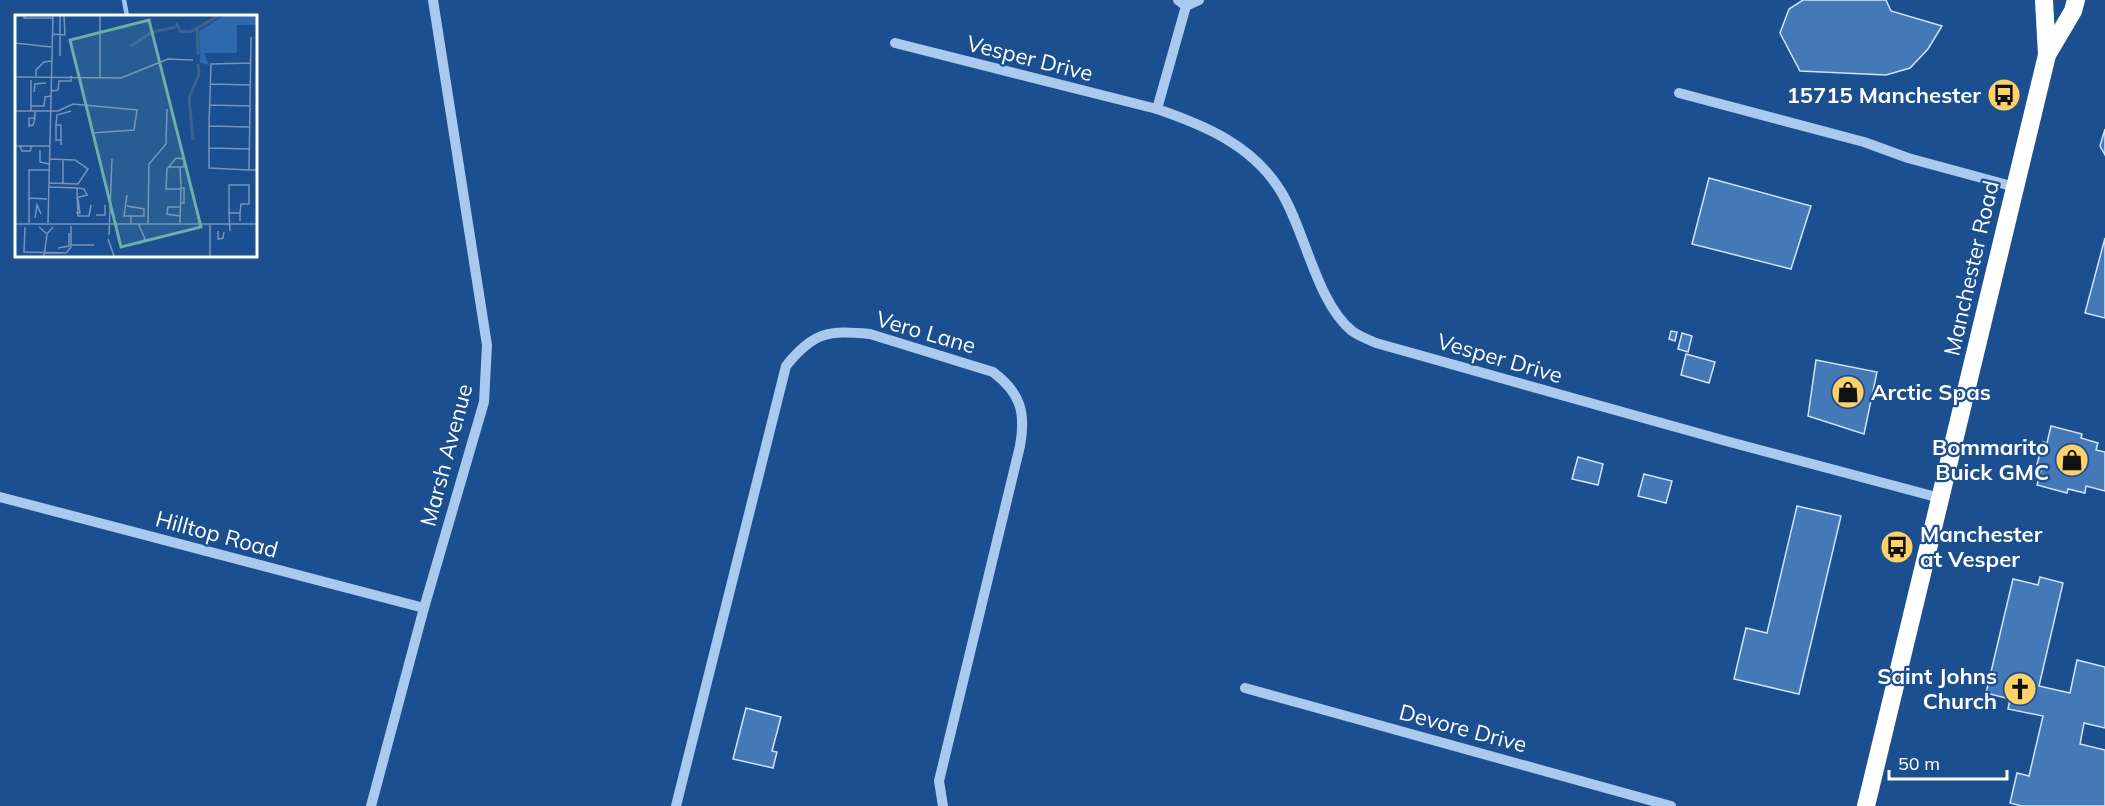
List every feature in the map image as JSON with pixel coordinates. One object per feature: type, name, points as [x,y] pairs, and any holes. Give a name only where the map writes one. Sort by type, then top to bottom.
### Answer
[{"type":"highway","name":"Manchester Road","points":[[2044,0],[2047,56]]},
{"type":"highway","name":"Manchester Road","points":[[1866,806],[2047,56],[2073,11],[2076,0]]},
{"type":"street","name":"Marsh Avenue","points":[[371,806],[424,608],[484,402],[487,378],[487,345],[433,0]]},
{"type":"street","points":[[1157,109],[1182,3],[1199,0]]},
{"type":"street","name":"Vesper Drive","points":[[895,44],[1157,109],[1195,122],[1226,139],[1249,154],[1280,190],[1331,308],[1352,331],[1376,344],[1940,498]]},
{"type":"street","points":[[1679,93],[1864,142],[1908,158],[2015,187]]},
{"type":"street","name":"Vero Lane","points":[[676,806],[786,366],[811,339],[828,333],[849,332],[870,334],[993,372],[1004,380],[1020,403],[1024,424],[1020,446],[939,781],[943,806]]},
{"type":"street","name":"Hilltop Road","points":[[0,496],[424,608]]},
{"type":"street","name":"Devore Drive","points":[[1245,688],[1671,806]]},
{"type":"building","points":[[1803,0],[1886,0],[1891,11],[1942,26],[1928,49],[1910,68],[1886,75],[1800,71],[1780,33],[1789,9]]},
{"type":"building","points":[[2105,129],[2105,155],[2100,146]]},
{"type":"building","points":[[1709,178],[1811,206],[1791,269],[1692,244]]},
{"type":"building","points":[[2105,238],[2105,318],[2085,313]]},
{"type":"building","points":[[1671,331],[1677,332],[1675,341],[1669,339]]},
{"type":"building","points":[[1682,333],[1692,336],[1688,352],[1678,349]]},
{"type":"building","points":[[1686,354],[1715,362],[1709,383],[1681,375]]},
{"type":"building","points":[[1816,360],[1877,372],[1864,434],[1808,416]]},
{"type":"building","name":"Bommarito Buick GMC","points":[[2051,426],[2082,434],[2081,438],[2098,443],[2096,450],[2105,452],[2105,491],[2086,486],[2085,493],[2068,489],[2067,493],[2037,485],[2041,470],[2036,468],[2043,442],[2047,443]]},
{"type":"building","points":[[1578,457],[1603,464],[1598,485],[1572,479]]},
{"type":"building","points":[[1644,474],[1672,481],[1666,503],[1638,496]]},
{"type":"building","points":[[1797,506],[1841,516],[1799,694],[1734,679],[1746,628],[1767,633]]},
{"type":"building","name":"Saint Johns Church","points":[[2040,577],[2063,583],[2039,686],[2070,693],[2077,660],[2105,667],[2105,728],[2084,723],[2080,744],[2105,750],[2105,806],[2022,806],[2010,803],[2017,773],[2029,776],[2043,716],[2008,709],[2010,699],[1986,693],[2013,579],[2038,585]]},
{"type":"building","points":[[746,708],[781,717],[772,751],[777,752],[773,768],[733,759]]},
{"type":"waterway","points":[[124,0],[127,15]]},
{"type":"place","name":"15715 Manchester","points":[[2004,95]]},
{"type":"place","name":"Arctic Spas","points":[[1848,392]]},
{"type":"place","name":"Bommarito Buick GMC","points":[[2072,460]]},
{"type":"place","name":"Manchester at Vesper","points":[[1897,547]]},
{"type":"place","name":"Saint Johns Church","points":[[2020,689]]}]
